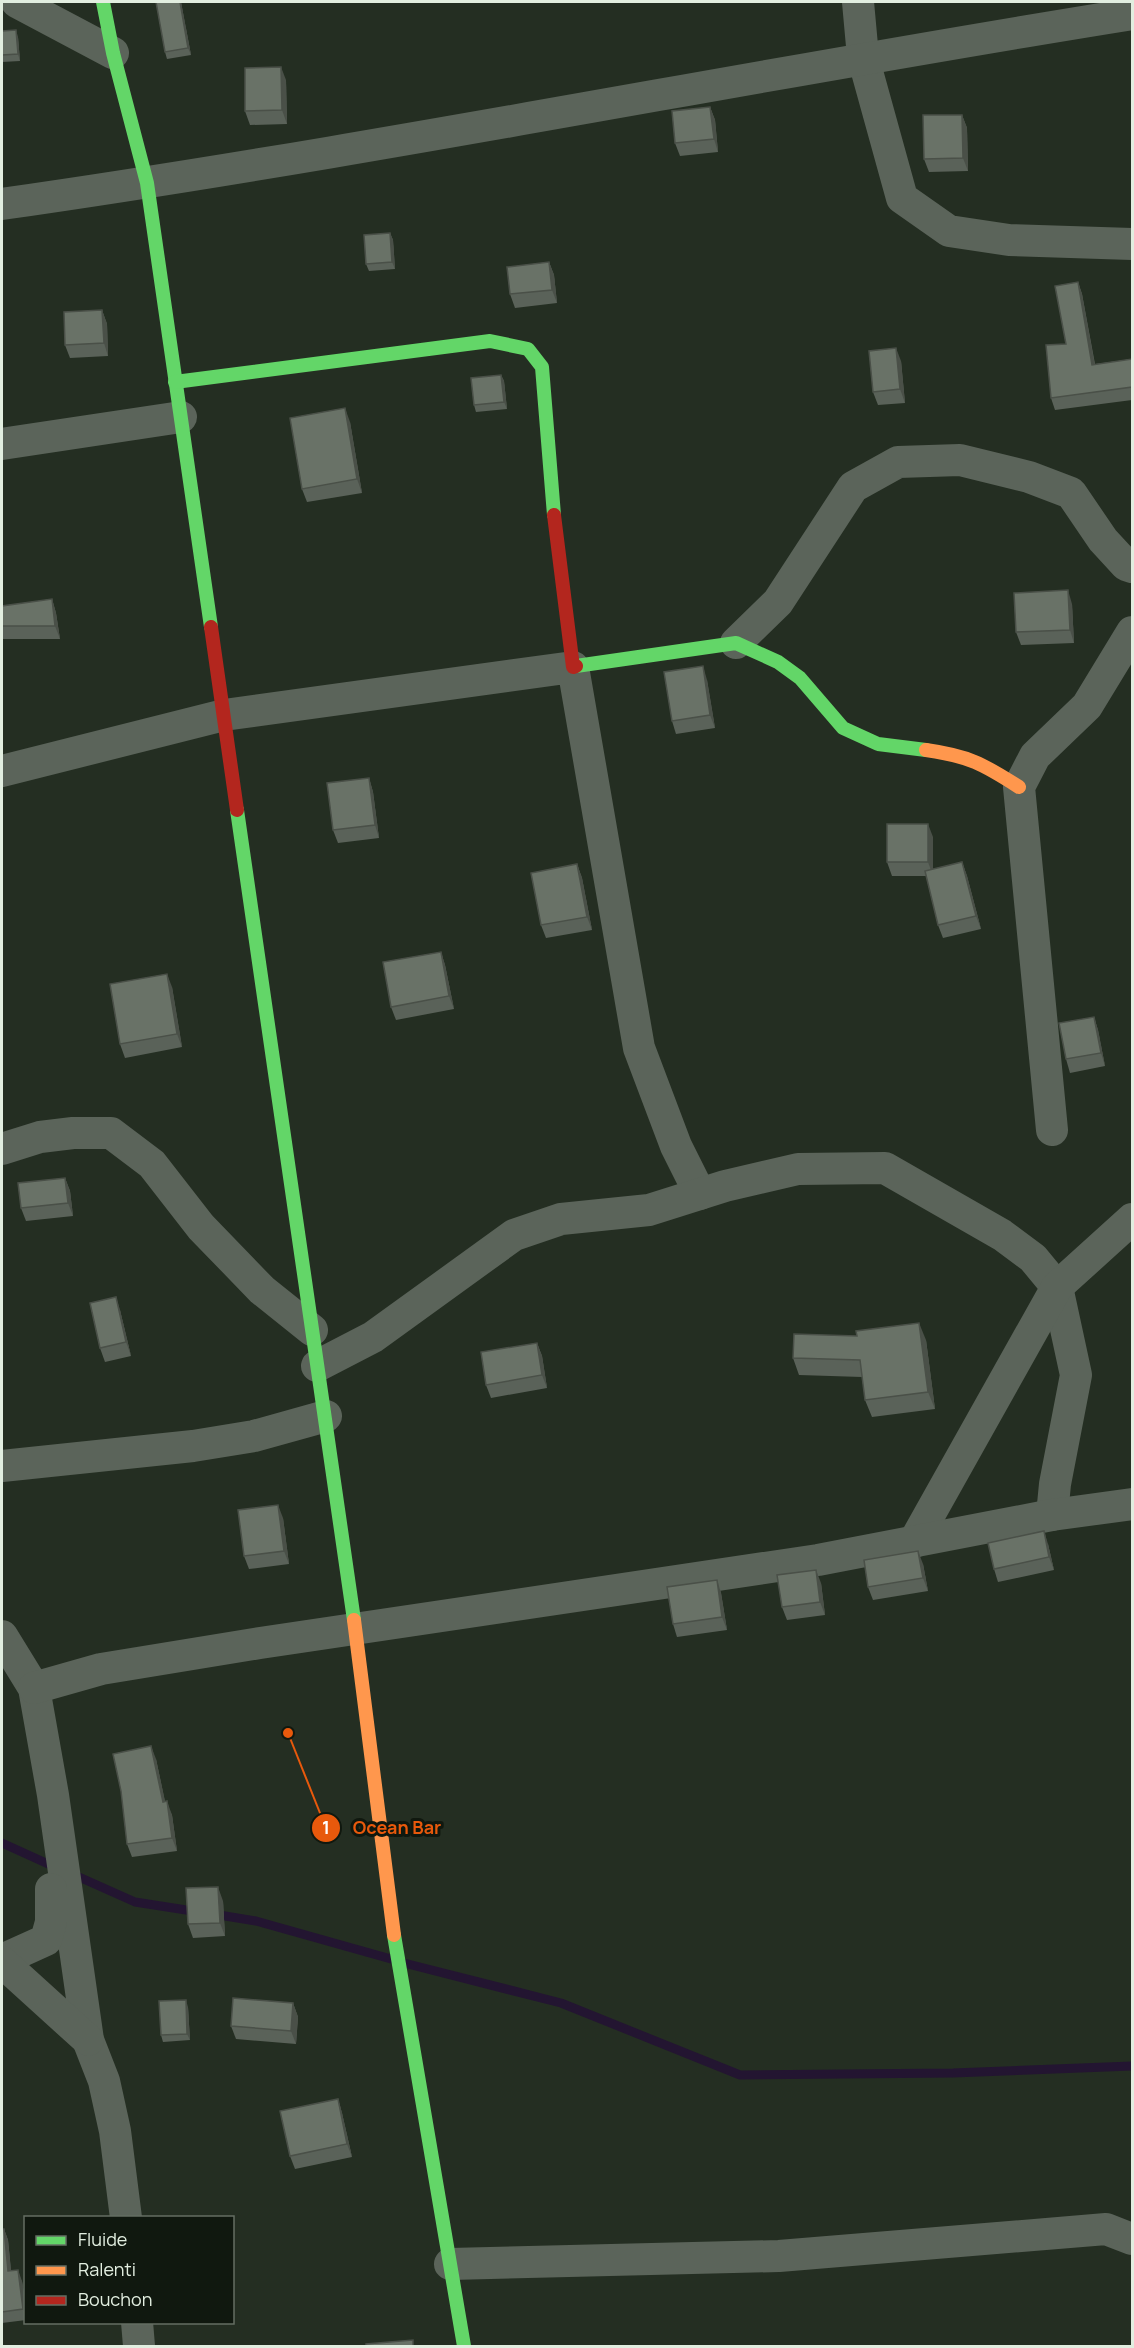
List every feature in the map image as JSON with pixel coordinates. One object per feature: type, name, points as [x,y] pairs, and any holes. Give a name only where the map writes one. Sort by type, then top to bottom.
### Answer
[{"type":"street","points":[[17,2],[113,53]]},
{"type":"street","points":[[103,2],[113,53],[147,183],[316,1366],[326,1416],[356,1628],[397,1961],[464,2346]]},
{"type":"street","points":[[858,2],[863,57],[902,198],[949,231],[1010,240],[1132,244]]},
{"type":"street","points":[[2,204],[147,183],[863,57],[1132,14]]},
{"type":"street","points":[[175,382],[490,341],[528,349],[542,367],[554,520],[573,668],[639,1048],[676,1146],[700,1194]]},
{"type":"street","points":[[2,444],[181,417]]},
{"type":"street","points":[[736,643],[778,602],[853,488],[898,462],[960,460],[1029,477],[1071,493],[1103,540],[1126,565],[1132,567]]},
{"type":"street","points":[[1052,1130],[1019,787],[1035,756],[1087,706],[1132,632]]},
{"type":"street","points":[[2,771],[224,715],[573,668],[646,654],[736,643],[778,662],[800,678],[843,728],[878,744],[952,754],[981,763],[1019,787]]},
{"type":"street","points":[[2,1149],[40,1137],[73,1133],[111,1133],[152,1164],[201,1227],[262,1290],[312,1330]]},
{"type":"street","points":[[316,1366],[374,1336],[514,1236],[561,1219],[649,1210],[700,1194],[798,1169],[885,1168],[1002,1236],[1034,1258],[1057,1287],[1076,1375],[1055,1484],[1052,1515]]},
{"type":"street","points":[[914,1542],[1057,1287],[1132,1219]]},
{"type":"street","points":[[2,1466],[193,1446],[254,1436],[326,1416]]},
{"type":"street","points":[[34,1688],[101,1669],[356,1628],[818,1560],[1052,1515],[1132,1504]]},
{"type":"street","points":[[2,1636],[34,1688],[88,2040],[106,2091],[115,2131],[126,2216]]},
{"type":"street","points":[[65,1882],[54,1884],[50,1894],[51,1922],[46,1940],[2,1961],[88,2040]]},
{"type":"street","points":[[450,2264],[779,2256],[1106,2229],[1132,2239]]},
{"type":"street","points":[[137,2324],[139,2346]]},
{"type":"building","points":[[156,2],[180,2],[188,48],[165,52]]},
{"type":"building","points":[[16,30],[18,54],[2,55],[2,31]]},
{"type":"building","points":[[281,67],[282,110],[245,111],[245,68]]},
{"type":"building","points":[[710,107],[714,139],[675,143],[672,111]]},
{"type":"building","points":[[923,115],[962,115],[963,158],[924,159]]},
{"type":"building","points":[[390,233],[392,262],[366,264],[364,235]]},
{"type":"building","points":[[549,262],[552,290],[510,294],[507,267]]},
{"type":"building","points":[[1078,282],[1092,365],[1132,359],[1132,387],[1051,398],[1046,345],[1066,344],[1055,286]]},
{"type":"building","points":[[102,310],[104,343],[65,345],[64,312]]},
{"type":"building","points":[[896,348],[900,389],[873,392],[869,351]]},
{"type":"building","points":[[501,375],[504,402],[474,405],[471,378]]},
{"type":"building","points":[[345,408],[357,479],[302,489],[290,418]]},
{"type":"building","points":[[1068,590],[1070,630],[1016,632],[1014,593]]},
{"type":"building","points":[[52,599],[55,626],[2,626],[2,606]]},
{"type":"building","points":[[703,666],[710,715],[672,721],[664,672]]},
{"type":"building","points":[[369,778],[375,825],[333,830],[327,783]]},
{"type":"building","points":[[887,824],[928,824],[928,862],[887,862]]},
{"type":"building","points":[[962,862],[976,916],[938,925],[925,871]]},
{"type":"building","points":[[577,864],[587,917],[541,925],[531,873]]},
{"type":"building","points":[[441,952],[449,996],[391,1007],[383,962]]},
{"type":"building","points":[[167,974],[177,1034],[120,1044],[110,984]]},
{"type":"building","points":[[1094,1017],[1101,1053],[1066,1059],[1059,1023]]},
{"type":"building","points":[[65,1178],[68,1203],[21,1208],[18,1183]]},
{"type":"building","points":[[116,1297],[126,1342],[100,1348],[90,1303]]},
{"type":"building","points":[[919,1323],[928,1392],[865,1400],[860,1360],[793,1358],[794,1334],[857,1336],[856,1331]]},
{"type":"building","points":[[537,1343],[542,1375],[486,1385],[481,1352]]},
{"type":"building","points":[[278,1505],[284,1551],[244,1556],[238,1510]]},
{"type":"building","points":[[1044,1531],[1049,1557],[994,1569],[988,1543]]},
{"type":"building","points":[[918,1551],[923,1578],[868,1587],[864,1560]]},
{"type":"building","points":[[816,1570],[820,1602],[782,1607],[777,1575]]},
{"type":"building","points":[[717,1580],[722,1617],[673,1624],[667,1587]]},
{"type":"building","points":[[151,1746],[163,1802],[167,1801],[172,1838],[127,1844],[121,1791],[113,1754]]},
{"type":"building","points":[[218,1887],[220,1923],[188,1924],[186,1888]]},
{"type":"building","points":[[233,1998],[293,2003],[291,2031],[231,2026]]},
{"type":"building","points":[[186,2000],[187,2034],[161,2035],[159,2001]]},
{"type":"building","points":[[338,2099],[347,2144],[290,2156],[280,2111]]},
{"type":"building","points":[[2,2229],[4,2229],[8,2271],[18,2270],[23,2309],[2,2312]]},
{"type":"building","points":[[413,2340],[413,2346],[366,2346],[366,2344]]},
{"type":"waterway","points":[[2,1843],[57,1868]]},
{"type":"waterway","points":[[70,1873],[135,1902],[199,1912]]},
{"type":"waterway","points":[[213,1914],[256,1921],[391,1959]]},
{"type":"waterway","points":[[404,1963],[561,2003],[740,2075],[953,2073],[1132,2066]]},
{"type":"traffic: fast","points":[[103,2],[113,53],[147,183],[211,627]]},
{"type":"traffic: fast","points":[[175,382],[490,341],[528,349],[542,367],[554,515]]},
{"type":"traffic: fast","points":[[576,666],[736,643],[778,662],[800,678],[843,728],[878,744],[926,750]]},
{"type":"traffic: fast","points":[[237,810],[354,1620]]},
{"type":"traffic: fast","points":[[394,1935],[464,2346]]},
{"type":"traffic: slow","points":[[926,750],[965,758],[995,772],[1019,787]]},
{"type":"traffic: slow","points":[[354,1620],[394,1935]]},
{"type":"traffic: jam","points":[[554,515],[573,667],[576,666]]},
{"type":"traffic: jam","points":[[211,627],[237,810]]},
{"type":"place","name":"Ocean Bar","points":[[288,1733]]}]
